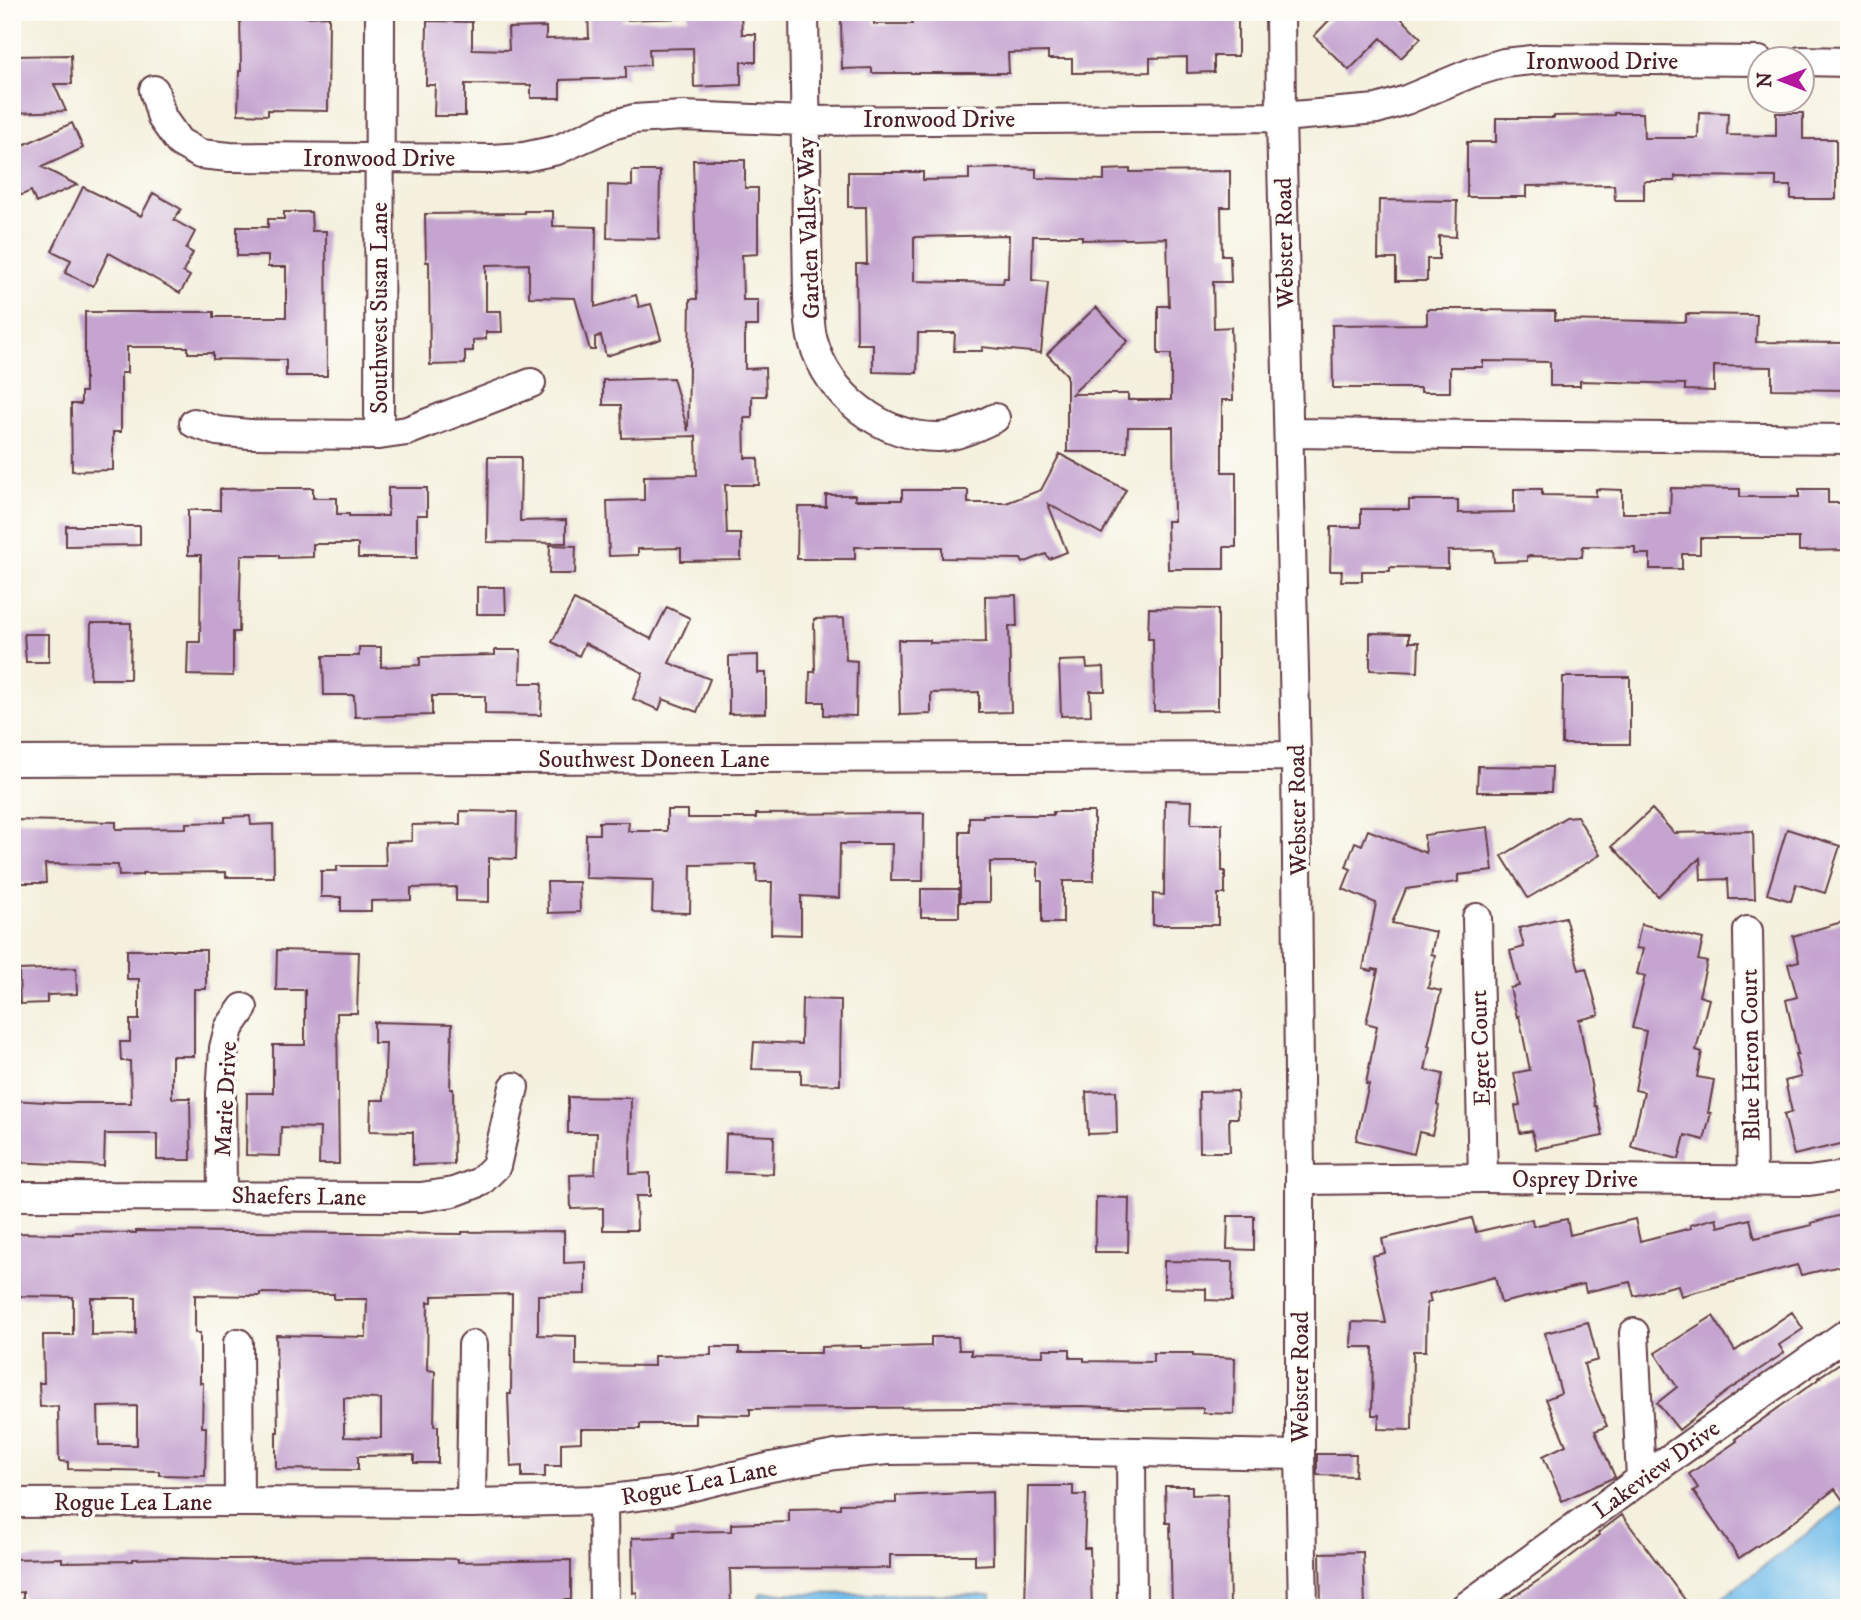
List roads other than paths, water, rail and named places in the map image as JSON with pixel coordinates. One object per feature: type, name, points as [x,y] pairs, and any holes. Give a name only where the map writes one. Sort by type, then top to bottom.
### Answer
[{"type":"street","name":"Southwest Susan Lane","points":[[379,435],[380,12]]},
{"type":"street","name":"Garden Valley Way","points":[[804,12],[808,298],[813,341],[828,374],[853,404],[878,422],[907,433],[940,437],[967,431],[995,418]]},
{"type":"street","name":"Webster Road","points":[[1280,12],[1296,756],[1303,1608]]},
{"type":"street","name":"Ironwood Drive","points":[[154,90],[162,118],[179,142],[200,154],[230,157],[491,159],[524,157],[557,149],[612,125],[634,119],[683,116],[804,121],[1281,117],[1377,109],[1504,63],[1541,59],[1745,61]]},
{"type":"street","points":[[1815,61],[1849,62]]},
{"type":"street","points":[[194,423],[216,431],[249,434],[379,435],[407,431],[531,383]]},
{"type":"street","points":[[1289,433],[1849,439]]},
{"type":"street","name":"Southwest Doneen Lane","points":[[12,761],[1296,756]]},
{"type":"street","name":"Egret Court","points":[[1476,918],[1483,1178]]},
{"type":"street","name":"Blue Heron Court","points":[[1748,931],[1752,1180]]},
{"type":"street","name":"Marie Drive","points":[[222,1195],[221,1094],[224,1048],[229,1028],[243,1008]]},
{"type":"street","name":"Shaefers Lane","points":[[12,1196],[421,1197],[454,1192],[480,1182],[496,1166],[514,1087]]},
{"type":"street","name":"Osprey Drive","points":[[1300,1180],[1483,1178],[1809,1181],[1849,1173]]},
{"type":"street","points":[[1634,1332],[1641,1479]]},
{"type":"street","name":"Lakeview Drive","points":[[1464,1608],[1849,1332]]},
{"type":"street","points":[[238,1343],[239,1502]]},
{"type":"street","points":[[471,1503],[472,1345]]},
{"type":"street","name":"Rogue Lea Lane","points":[[12,1503],[471,1503],[603,1500],[669,1492],[771,1467],[835,1455],[888,1450],[1300,1455]]},
{"type":"street","points":[[1131,1453],[1132,1608]]},
{"type":"street","points":[[603,1500],[604,1608]]},
{"type":"water","points":[[1849,1502],[1849,1608],[1708,1608]]},
{"type":"water","points":[[761,1593],[991,1595],[991,1608],[755,1608]]}]
